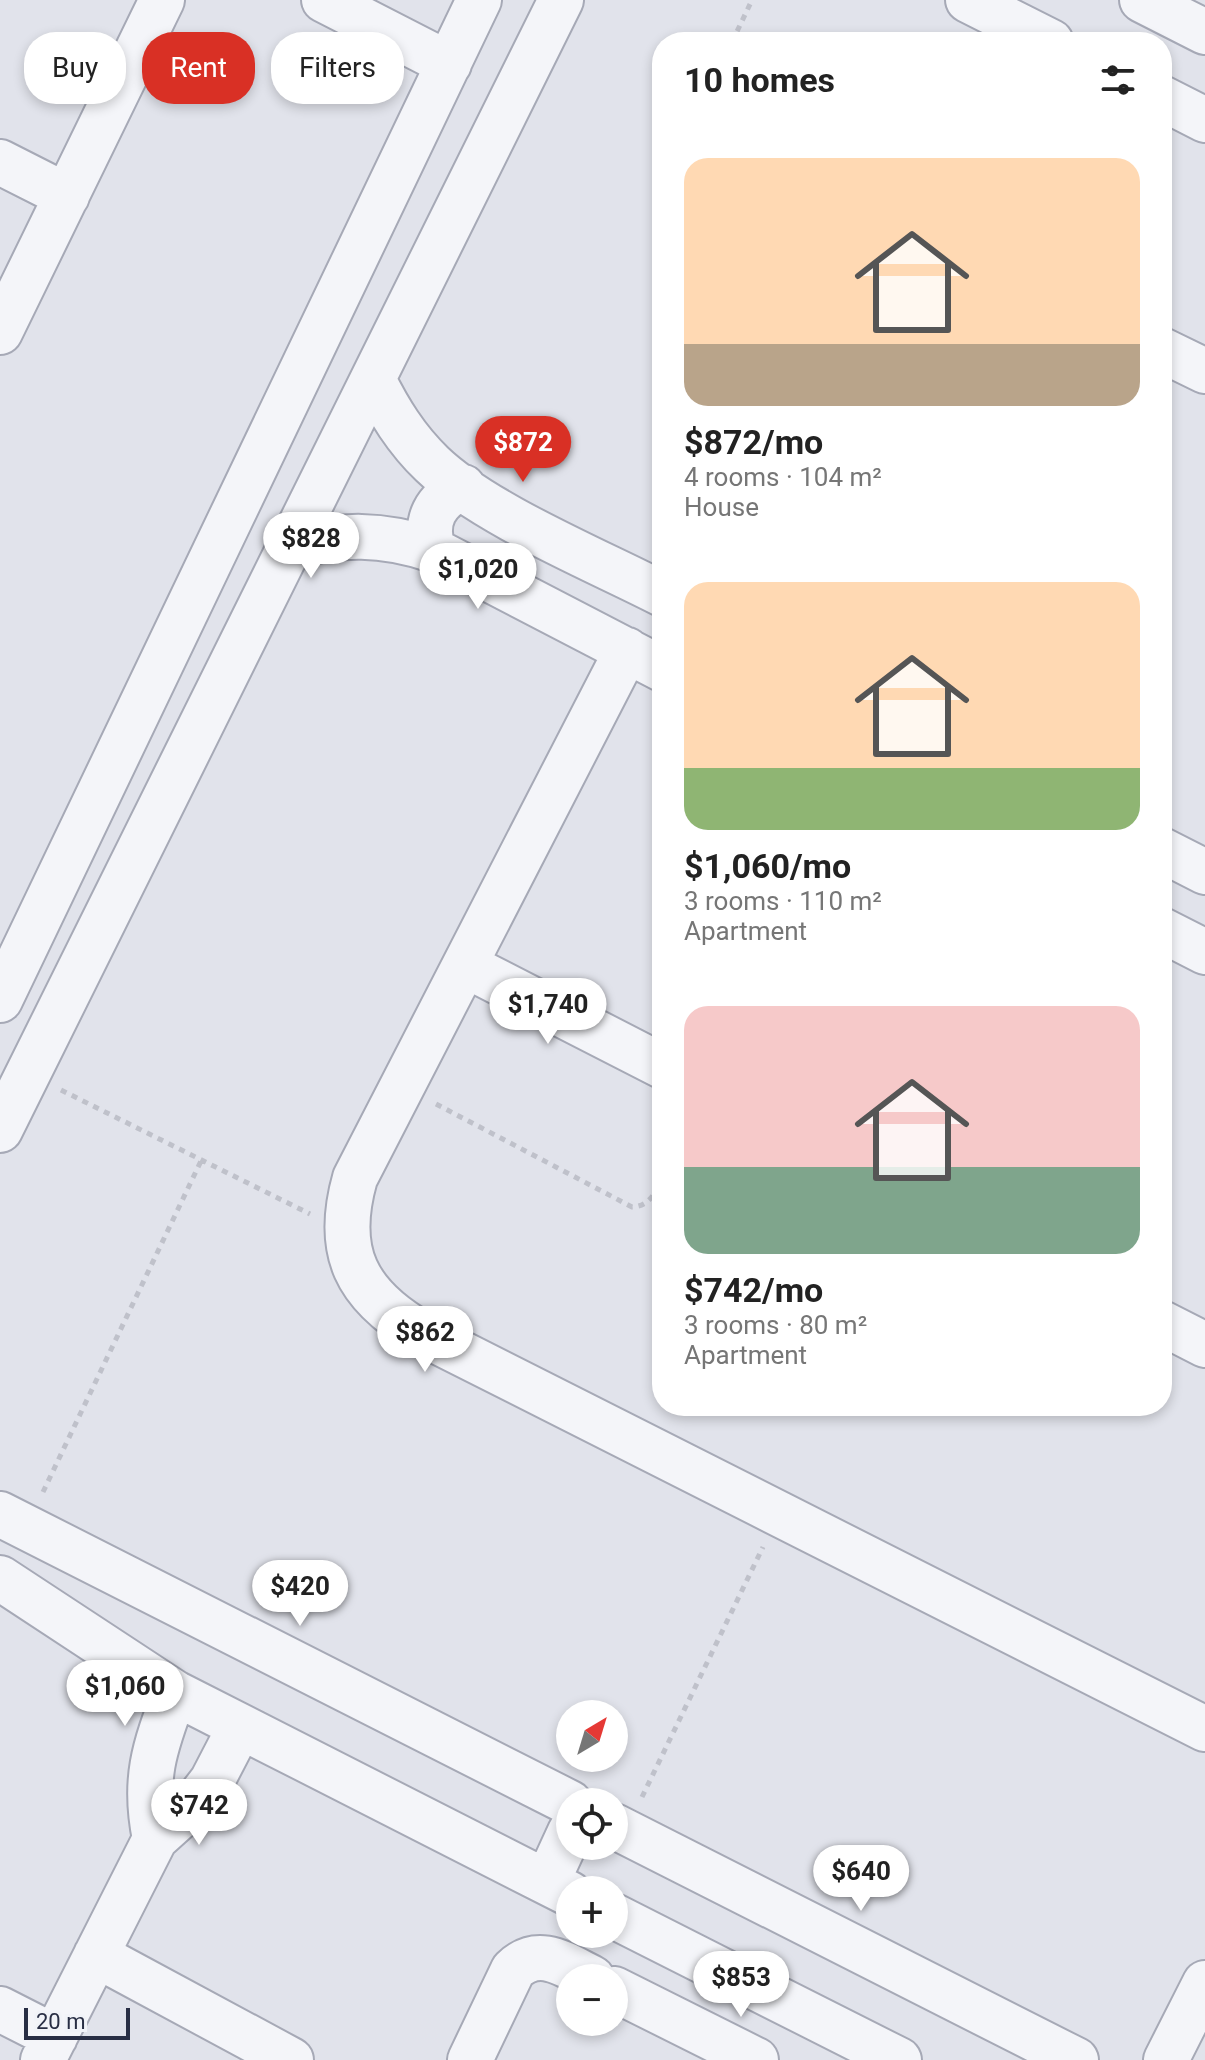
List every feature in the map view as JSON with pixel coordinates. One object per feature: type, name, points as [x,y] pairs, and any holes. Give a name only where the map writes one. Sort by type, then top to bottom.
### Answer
[{"type":"street","points":[[0,332],[162,0]]},
{"type":"street","points":[[324,0],[449,64]]},
{"type":"street","points":[[0,1000],[479,0]]},
{"type":"street","points":[[968,0],[1031,32]]},
{"type":"street","points":[[1142,0],[1205,32]]},
{"type":"street","points":[[0,1130],[558,2]]},
{"type":"street","points":[[1172,103],[1205,120]]},
{"type":"street","points":[[0,162],[67,196]]},
{"type":"street","points":[[1172,355],[1205,371]]},
{"type":"street","points":[[373,379],[410,441],[434,467],[511,517],[652,589]]},
{"type":"street","points":[[433,550],[429,524],[433,512],[440,501],[463,487]]},
{"type":"street","points":[[290,547],[326,537],[362,534],[398,538],[433,550],[644,660],[465,965],[355,1178],[347,1204],[346,1232],[353,1262],[367,1291],[389,1314],[1205,1729]]},
{"type":"street","points":[[154,678],[211,705]]},
{"type":"street","points":[[1172,855],[1205,872]]},
{"type":"street","points":[[1172,935],[1205,952]]},
{"type":"street","points":[[465,965],[652,1061]]},
{"type":"street","points":[[1172,1328],[1205,1345]]},
{"type":"street","points":[[13,1521],[556,1796]]},
{"type":"street","points":[[0,1578],[175,1693],[556,1887]]},
{"type":"street","points":[[155,1839],[148,1782],[152,1753],[175,1693]]},
{"type":"street","points":[[0,2009],[49,2048],[155,1839],[195,1803],[212,1781],[240,1727]]},
{"type":"street","points":[[628,1833],[1076,2060]]},
{"type":"street","points":[[628,1923],[899,2060]]},
{"type":"street","points":[[96,1955],[279,2057]]},
{"type":"street","points":[[470,2060],[513,1970],[521,1963],[540,1956],[563,1964]]},
{"type":"street","points":[[1166,2060],[1205,1983]]},
{"type":"street","points":[[628,1996],[756,2060]]},
{"type":"path","points":[[737,32],[752,0]]},
{"type":"path","points":[[28,1073],[346,1232]]},
{"type":"path","points":[[402,1087],[632,1207],[642,1206],[652,1198]]},
{"type":"path","points":[[13,1521],[201,1161]]},
{"type":"path","points":[[628,1813],[780,1514]]}]
